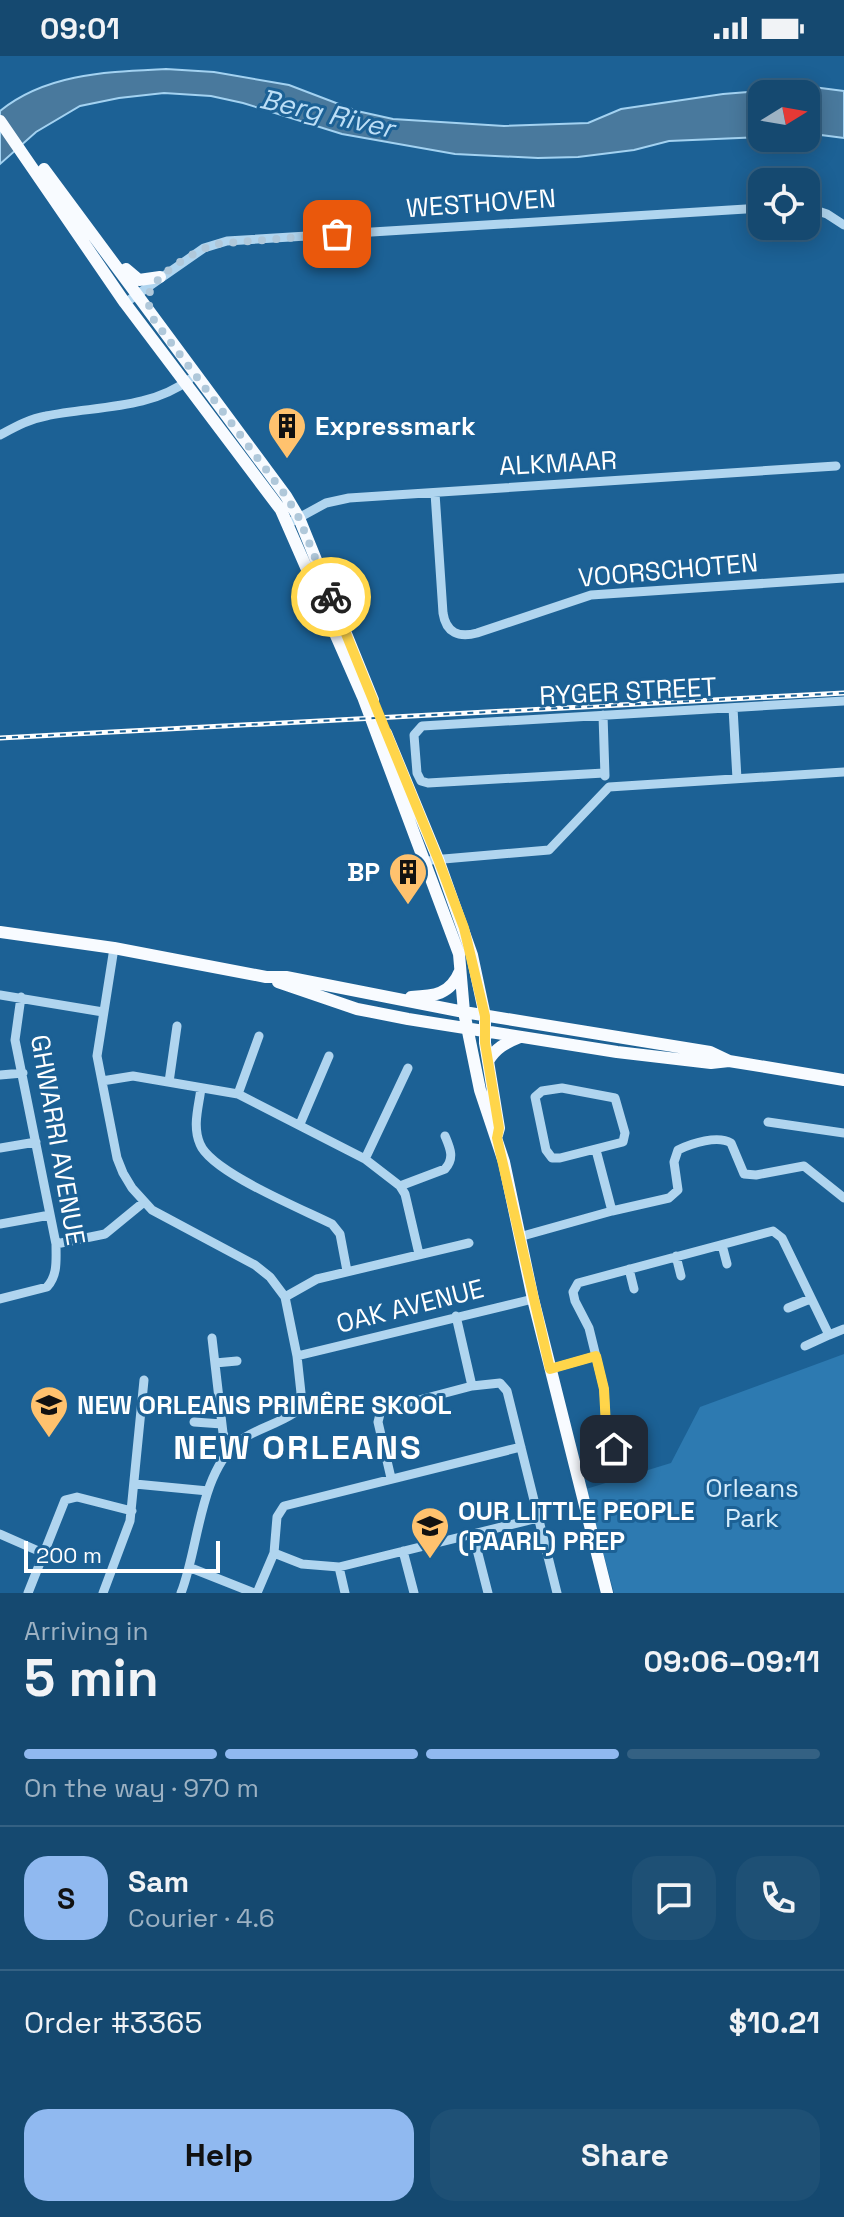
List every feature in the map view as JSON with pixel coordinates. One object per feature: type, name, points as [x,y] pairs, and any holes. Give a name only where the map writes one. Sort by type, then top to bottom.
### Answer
[{"type":"main road","points":[[0,108],[125,303],[190,379]]},
{"type":"main road","points":[[0,121],[90,229],[281,510],[293,521],[368,698],[454,939],[461,969],[464,1012],[480,1090],[491,1129],[497,1138],[533,1299],[607,1593]]},
{"type":"main road","points":[[90,229],[104,240],[132,276],[143,281],[158,279]]},
{"type":"main road","points":[[154,320],[148,301],[158,279]]},
{"type":"main road","points":[[382,735],[438,859],[472,955],[485,1016],[488,1061],[499,1128],[497,1138]]},
{"type":"main road","points":[[0,932],[114,948],[266,977],[286,977],[363,995],[710,1052],[729,1061]]},
{"type":"main road","points":[[363,995],[438,995],[450,988],[461,969]]},
{"type":"main road","points":[[266,977],[315,997],[357,1009],[617,1052],[711,1063],[729,1061],[844,1080]]},
{"type":"main road","points":[[488,1061],[494,1051],[505,1043],[523,1036]]},
{"type":"street","name":"WESTHOVEN","points":[[125,303],[204,248],[227,241],[748,209]]},
{"type":"street","points":[[820,212],[844,225]]},
{"type":"street","points":[[0,435],[35,418],[151,398],[190,379]]},
{"type":"street","name":"ALKMAAR","points":[[293,521],[337,500],[836,466]]},
{"type":"street","name":"VOORSCHOTEN","points":[[435,493],[443,613],[448,628],[460,636],[591,595],[844,578]]},
{"type":"street","name":"RYGER STREET","points":[[604,773],[428,783],[421,781],[417,773],[416,731],[422,726],[844,701]]},
{"type":"street","points":[[733,708],[737,779]]},
{"type":"street","points":[[603,715],[604,773],[609,787]]},
{"type":"street","points":[[424,861],[549,850],[609,787],[844,772]]},
{"type":"street","points":[[114,948],[97,1056],[117,1158],[132,1188],[144,1202],[165,1218],[255,1265],[270,1277],[285,1297],[301,1393],[294,1413],[249,1435],[222,1461],[208,1491],[191,1568],[181,1593]]},
{"type":"street","points":[[0,995],[103,1012]]},
{"type":"street","name":"GHWARRI AVENUE","points":[[0,1299],[47,1287],[55,1274],[56,1244],[15,1034],[21,997]]},
{"type":"street","points":[[169,1082],[177,1026]]},
{"type":"street","points":[[238,1094],[259,1036]]},
{"type":"street","points":[[300,1124],[329,1056]]},
{"type":"street","points":[[365,1159],[408,1068]]},
{"type":"street","points":[[0,1075],[23,1073]]},
{"type":"street","points":[[102,1081],[133,1076],[238,1094],[365,1159],[400,1186],[408,1203],[419,1254]]},
{"type":"street","points":[[201,1088],[196,1131],[205,1153],[223,1169],[332,1224],[340,1234],[347,1271]]},
{"type":"street","points":[[562,1088],[615,1098],[625,1138],[619,1144],[596,1150],[555,1159],[548,1155],[534,1103],[537,1094],[562,1088]]},
{"type":"street","points":[[768,1122],[844,1133]]},
{"type":"street","points":[[400,1186],[445,1169],[451,1153],[445,1136]]},
{"type":"street","points":[[519,1237],[675,1195],[679,1184],[674,1162],[678,1150],[723,1139],[734,1148],[744,1174],[756,1175],[804,1166],[844,1198]]},
{"type":"street","points":[[0,1148],[36,1142]]},
{"type":"street","points":[[596,1150],[612,1211]]},
{"type":"street","points":[[56,1244],[105,1234],[144,1202]]},
{"type":"street","points":[[0,1224],[50,1215]]},
{"type":"street","points":[[614,1449],[606,1426],[604,1389],[589,1328],[575,1301],[574,1287],[583,1281],[767,1231],[778,1233],[829,1335]]},
{"type":"street","points":[[285,1297],[311,1281],[469,1243]]},
{"type":"street","points":[[722,1245],[727,1264]]},
{"type":"street","points":[[676,1256],[681,1276]]},
{"type":"street","points":[[629,1269],[634,1289]]},
{"type":"street","name":"OAK AVENUE","points":[[297,1356],[533,1299]]},
{"type":"street","points":[[788,1308],[810,1299]]},
{"type":"street","points":[[456,1316],[472,1386]]},
{"type":"street","points":[[805,1346],[844,1329]]},
{"type":"street","points":[[212,1338],[222,1424],[230,1450]]},
{"type":"street","points":[[550,1369],[596,1356]]},
{"type":"street","points":[[215,1363],[237,1361]]},
{"type":"street","points":[[103,1593],[132,1511],[144,1380]]},
{"type":"street","points":[[391,1478],[378,1422],[381,1410],[472,1386],[500,1383],[507,1391],[557,1593]]},
{"type":"street","points":[[194,1422],[222,1424]]},
{"type":"street","points":[[191,1568],[256,1593],[274,1553],[277,1517],[284,1506],[521,1447]]},
{"type":"street","points":[[135,1484],[208,1491]]},
{"type":"street","points":[[28,1593],[65,1500],[77,1497],[132,1511]]},
{"type":"street","points":[[274,1553],[302,1564],[339,1567],[538,1518]]},
{"type":"street","points":[[0,1534],[43,1553]]},
{"type":"street","points":[[473,1534],[488,1593]]},
{"type":"street","points":[[403,1551],[414,1593]]},
{"type":"street","points":[[339,1567],[345,1593]]},
{"type":"green space","name":"Orleans Park","points":[[844,1354],[844,1593],[614,1593],[586,1489],[671,1463],[700,1407]]},
{"type":"water","name":"Berg River","points":[[166,69],[214,72],[289,85],[357,111],[393,119],[504,126],[588,123],[621,109],[748,92],[748,138],[669,141],[634,150],[578,157],[455,154],[342,134],[211,96],[164,93],[80,106],[36,132],[0,164],[0,111],[18,98],[58,82],[122,71]]},
{"type":"water","points":[[820,88],[844,91],[844,138],[820,135]]},
{"type":"railway","points":[[0,738],[844,693]]},
{"type":"way so far","points":[[331,597],[299,518],[286,496],[154,320],[148,301],[156,280],[215,244],[337,234]]},
{"type":"place","name":"Expressmark","points":[[287,460]]},
{"type":"place","name":"BP","points":[[408,906]]},
{"type":"place","name":"NEW ORLEANS PRIMÊRE SKOOL","points":[[49,1439]]},
{"type":"place","name":"OUR LITTLE PEOPLE (PAARL) PREP","points":[[430,1560]]},
{"type":"district","name":"NEW ORLEANS","points":[[298,1447]]},
{"type":"route","points":[[331,597],[438,859],[472,955],[485,1016],[485,1043],[499,1128],[497,1138],[550,1369],[596,1356],[604,1389],[604,1416],[614,1449]]}]
